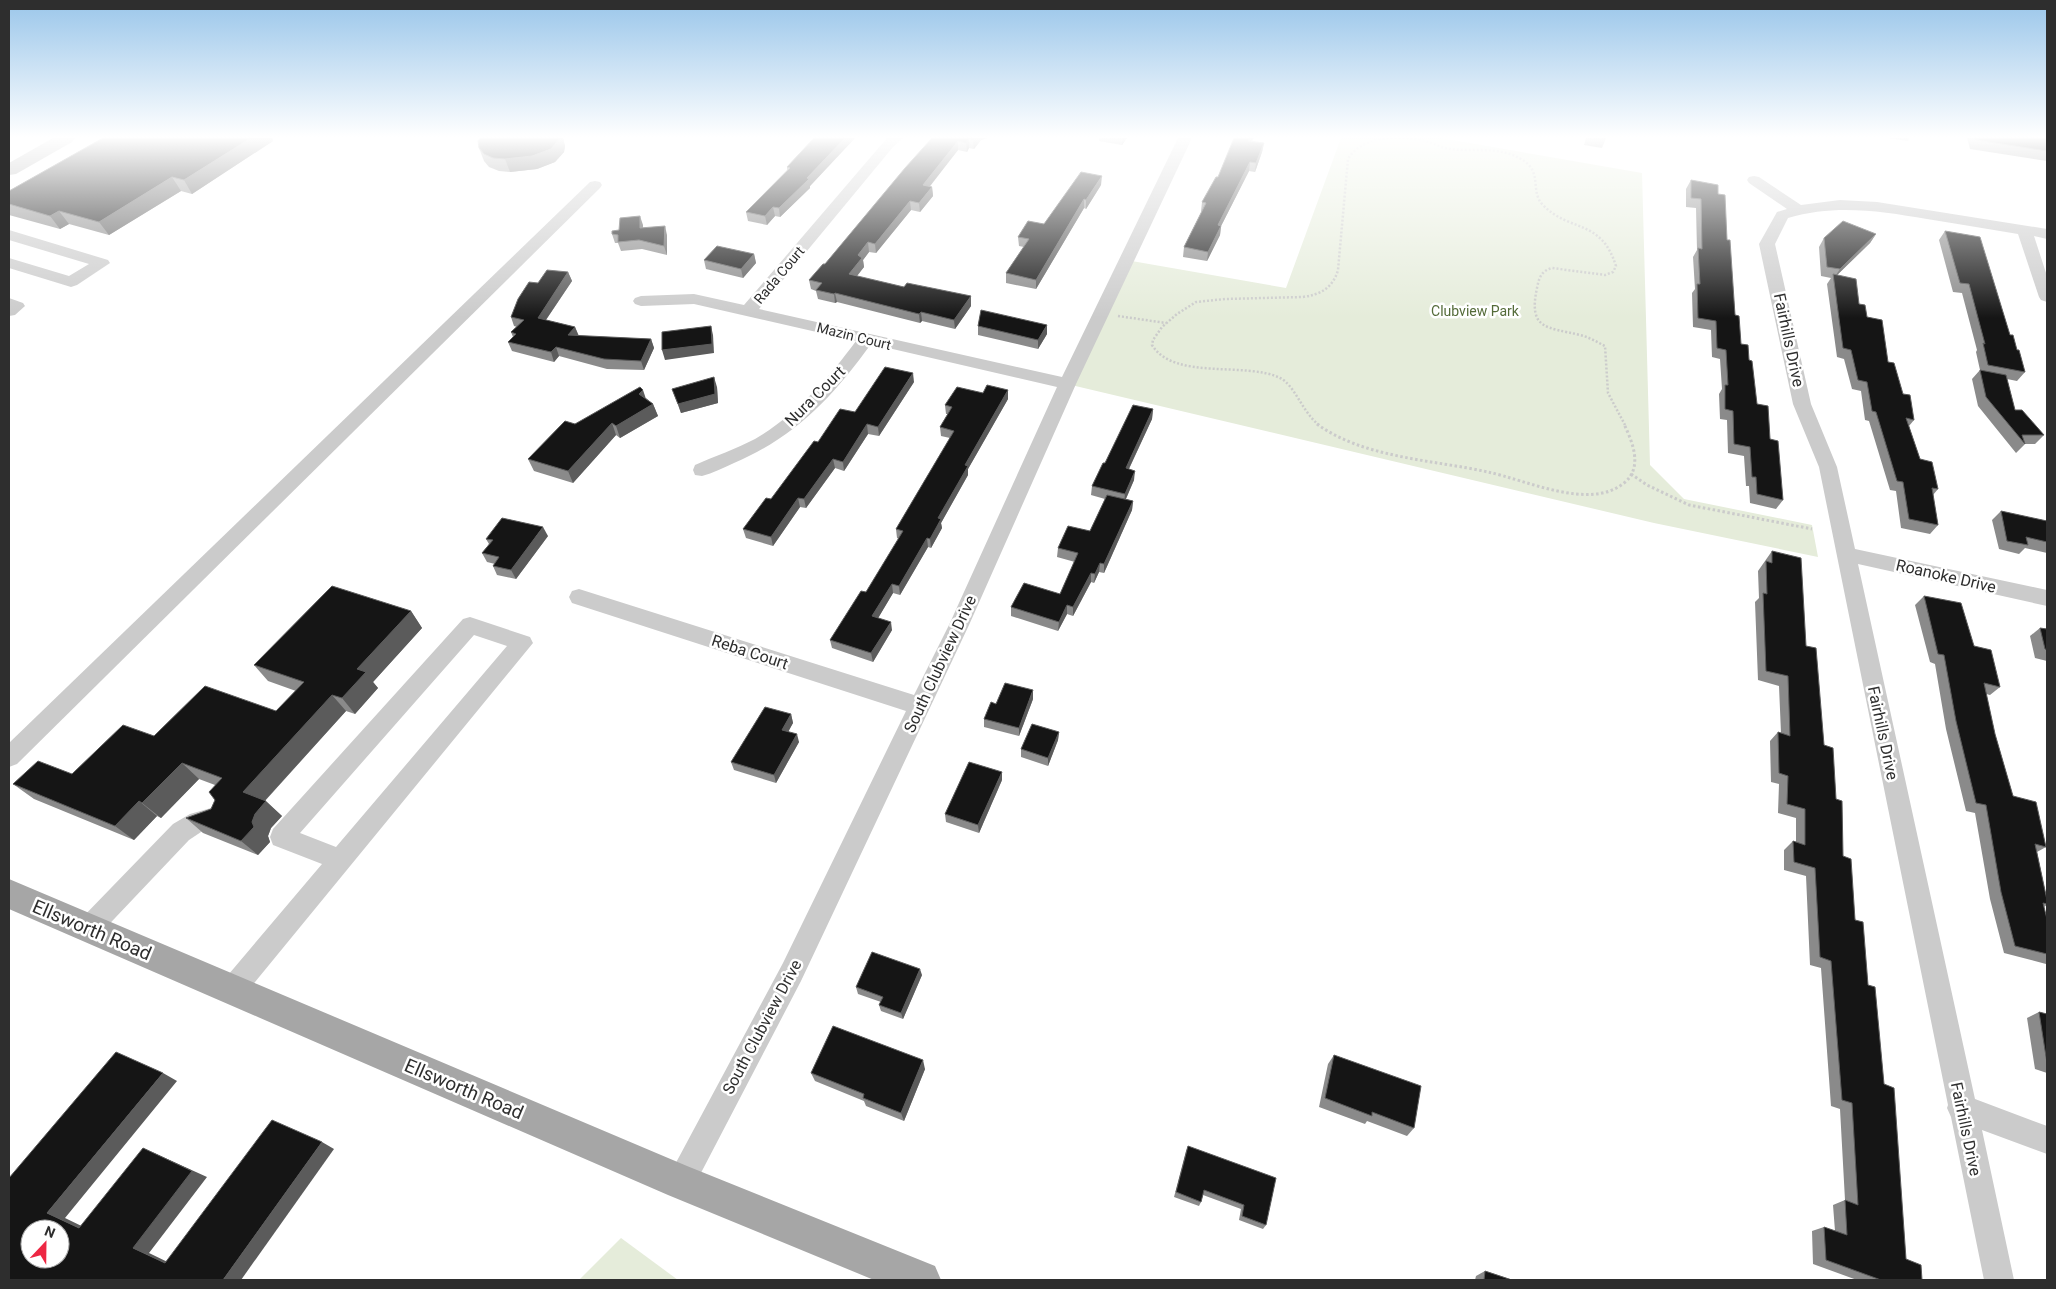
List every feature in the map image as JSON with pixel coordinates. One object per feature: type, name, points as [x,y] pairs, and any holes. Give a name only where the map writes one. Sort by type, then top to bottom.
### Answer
[{"type":"main road","name":"Ellsworth Road","points":[[9,894],[681,1182],[921,1280]]},
{"type":"street","points":[[9,758],[581,198]]},
{"type":"street","name":"Rada Court","points":[[748,311],[843,198]]},
{"type":"street","name":"South Clubview Drive","points":[[681,1182],[792,972],[959,625],[1067,384],[1156,198]]},
{"type":"street","points":[[1784,198],[1802,209],[1840,204],[1877,206],[2047,234]]},
{"type":"street","name":"Fairhills Drive","points":[[1802,209],[1782,215],[1767,244],[1802,404],[1828,467],[1999,1280]]},
{"type":"street","points":[[2025,231],[2028,245],[2047,297]]},
{"type":"street","points":[[9,235],[102,263],[71,282],[9,263]]},
{"type":"street","name":"Mazin Court","points":[[641,301],[694,299],[1067,384]]},
{"type":"street","points":[[9,303],[17,306],[9,311]]},
{"type":"street","name":"Nura Court","points":[[702,470],[770,438],[798,418],[836,381],[866,339]]},
{"type":"street","name":"Roanoke Drive","points":[[1846,554],[2047,598]]},
{"type":"street","name":"Reba Court","points":[[579,598],[920,706]]},
{"type":"street","points":[[232,990],[522,643],[470,625],[282,837],[340,860]]},
{"type":"street","points":[[88,929],[181,832],[198,821],[218,816]]},
{"type":"street","points":[[1962,1108],[2047,1140]]},
{"type":"path","points":[[1344,198],[1338,270],[1332,284],[1323,292],[1298,298],[1195,303],[1157,331],[1152,339],[1152,345],[1155,350],[1172,361],[1243,370],[1281,378],[1289,384],[1300,406],[1310,418],[1345,441],[1365,448],[1509,476],[1559,492],[1584,495],[1604,494],[1627,480],[1631,474],[1635,459],[1633,448],[1607,391],[1607,355],[1605,346],[1582,336],[1543,327],[1536,320],[1533,308],[1540,274],[1545,270],[1552,268],[1605,275],[1613,272],[1616,266],[1611,250],[1596,234],[1556,214],[1544,206],[1539,198]]},
{"type":"path","points":[[1100,313],[1166,324]]},
{"type":"path","points":[[1631,474],[1647,485],[1689,505],[1812,529]]},
{"type":"green space","name":"Clubview Park","points":[[1319,198],[1643,198],[1650,465],[1684,499],[1812,525],[1818,557],[1654,523],[1067,384],[1126,260],[1286,288]]},
{"type":"green space","points":[[621,1238],[678,1280],[579,1280]]},
{"type":"building","points":[[9,198],[138,198],[99,222],[59,211],[50,216],[9,204]]},
{"type":"building","points":[[760,198],[789,198],[779,208],[773,207],[765,216],[746,212]]},
{"type":"building","points":[[880,198],[923,198],[919,203],[910,201],[875,244],[868,242],[858,255],[862,258],[849,274],[904,287],[907,283],[971,296],[954,320],[921,312],[919,314],[816,290],[822,283],[809,280],[825,264]]},
{"type":"building","points":[[1062,198],[1087,198],[1084,199],[1036,280],[1006,273],[1029,239],[1018,237],[1028,221],[1044,224]]},
{"type":"building","points":[[1204,198],[1232,198],[1218,225],[1221,226],[1208,252],[1184,247],[1206,203],[1202,202]]},
{"type":"building","points":[[1693,198],[1725,198],[1727,240],[1730,240],[1735,315],[1739,316],[1741,344],[1748,345],[1749,360],[1752,361],[1757,404],[1768,406],[1770,439],[1778,441],[1783,500],[1757,494],[1756,477],[1752,477],[1750,447],[1734,444],[1733,411],[1725,409],[1725,385],[1728,385],[1726,350],[1717,348],[1716,321],[1698,318],[1697,284],[1700,284],[1698,248],[1702,249],[1701,199]]},
{"type":"building","points":[[640,216],[640,228],[665,226],[664,246],[639,240],[618,242],[618,235],[612,234],[612,231],[619,230],[620,218]]},
{"type":"building","points":[[1843,221],[1876,234],[1840,269],[1827,267],[1824,238]]},
{"type":"building","points":[[1945,231],[1980,237],[2010,335],[2013,335],[2025,372],[1988,365],[1983,343],[1985,344],[1969,284],[1960,283]]},
{"type":"building","points":[[717,246],[754,254],[741,269],[704,260]]},
{"type":"building","points":[[547,270],[568,272],[538,318],[575,327],[568,335],[651,339],[641,361],[604,359],[556,347],[551,352],[508,342],[516,334],[511,332],[524,320],[511,317],[518,299],[529,282],[538,283]]},
{"type":"building","points":[[1833,274],[1856,279],[1859,304],[1865,305],[1867,317],[1882,320],[1888,362],[1894,363],[1903,394],[1910,395],[1914,420],[1906,418],[1920,459],[1932,462],[1938,489],[1932,488],[1938,525],[1909,519],[1903,482],[1897,481],[1876,412],[1872,411],[1867,382],[1858,380],[1851,350],[1843,348]]},
{"type":"building","points":[[981,310],[1047,325],[1038,340],[978,326]]},
{"type":"building","points":[[711,326],[712,344],[662,350],[662,332]]},
{"type":"building","points":[[885,367],[913,373],[878,427],[867,424],[843,462],[833,459],[804,499],[798,498],[771,537],[743,529],[766,498],[771,499],[814,441],[818,442],[840,409],[855,412]]},
{"type":"building","points":[[1980,370],[2006,375],[2015,410],[2022,410],[2044,435],[2022,435],[2025,444],[1986,397]]},
{"type":"building","points":[[714,377],[715,394],[678,404],[672,389]]},
{"type":"building","points":[[987,385],[1008,390],[965,465],[968,466],[938,518],[941,519],[930,539],[927,538],[899,586],[892,584],[872,616],[891,622],[871,653],[830,640],[861,591],[866,592],[903,531],[896,529],[954,431],[940,427],[952,407],[945,405],[957,387],[983,393]]},
{"type":"building","points":[[640,387],[643,390],[639,394],[653,404],[616,426],[612,423],[568,471],[528,459],[565,421],[575,424]]},
{"type":"building","points":[[1133,405],[1153,409],[1126,468],[1135,471],[1125,494],[1092,486],[1103,463],[1105,463]]},
{"type":"building","points":[[1107,495],[1133,501],[1104,564],[1100,563],[1095,574],[1091,573],[1073,607],[1067,605],[1059,622],[1011,607],[1024,583],[1060,594],[1078,553],[1058,548],[1068,526],[1090,531]]},
{"type":"building","points":[[2001,511],[2047,521],[2047,542],[2026,537],[2028,545],[2007,541]]},
{"type":"building","points":[[502,518],[543,527],[511,570],[493,566],[499,557],[482,553],[493,540],[486,539]]},
{"type":"building","points":[[1772,551],[1801,558],[1806,646],[1816,648],[1824,745],[1833,748],[1836,799],[1842,801],[1843,856],[1851,859],[1855,920],[1863,922],[1868,985],[1875,987],[1884,1084],[1894,1088],[1906,1259],[1921,1265],[1922,1280],[1881,1280],[1826,1260],[1824,1227],[1847,1235],[1845,1200],[1858,1205],[1852,1103],[1842,1100],[1831,961],[1820,957],[1815,868],[1794,862],[1793,841],[1805,845],[1805,809],[1787,804],[1788,776],[1779,773],[1778,732],[1790,736],[1788,676],[1766,671],[1763,593],[1767,594],[1766,561],[1772,563]]},
{"type":"building","points":[[332,586],[411,611],[357,669],[366,672],[342,698],[332,695],[243,792],[266,801],[255,814],[252,822],[254,827],[241,841],[186,818],[211,809],[215,800],[209,792],[222,778],[182,763],[142,803],[139,801],[115,826],[13,784],[38,761],[72,774],[123,725],[154,736],[205,686],[276,711],[304,682],[254,665]]},
{"type":"building","points":[[1924,596],[1961,603],[1974,646],[1991,650],[2000,687],[1984,683],[1995,734],[2013,796],[2036,802],[2046,847],[2035,844],[2047,900],[2047,904],[2043,903],[2047,919],[2047,954],[2015,946],[2001,892],[1986,805],[1976,803],[1956,721],[1944,655],[1938,654]]},
{"type":"building","points":[[2040,628],[2047,629],[2047,650],[2045,649]]},
{"type":"building","points":[[1005,683],[1033,690],[1019,728],[984,719],[991,702],[996,704]]},
{"type":"building","points":[[765,707],[791,714],[782,730],[797,734],[774,775],[731,762]]},
{"type":"building","points":[[1032,724],[1059,732],[1048,758],[1021,749]]},
{"type":"building","points":[[969,762],[1002,772],[978,825],[945,814]]},
{"type":"building","points":[[872,952],[920,969],[901,1013],[879,1005],[883,997],[856,987]]},
{"type":"building","points":[[2039,1012],[2047,1014],[2047,1063]]},
{"type":"building","points":[[833,1026],[923,1060],[901,1113],[863,1098],[864,1094],[811,1073]]},
{"type":"building","points":[[116,1052],[163,1073],[47,1213],[60,1219],[20,1219],[20,1269],[70,1269],[70,1224],[79,1228],[143,1148],[192,1171],[133,1248],[165,1263],[272,1120],[322,1142],[223,1280],[9,1280],[9,1178]]},
{"type":"building","points":[[1334,1055],[1421,1086],[1414,1128],[1372,1112],[1372,1116],[1325,1098]]},
{"type":"building","points":[[1188,1146],[1276,1178],[1266,1225],[1242,1216],[1244,1205],[1204,1190],[1201,1202],[1176,1192]]},
{"type":"building","points":[[1485,1271],[1512,1280],[1484,1280]]}]
